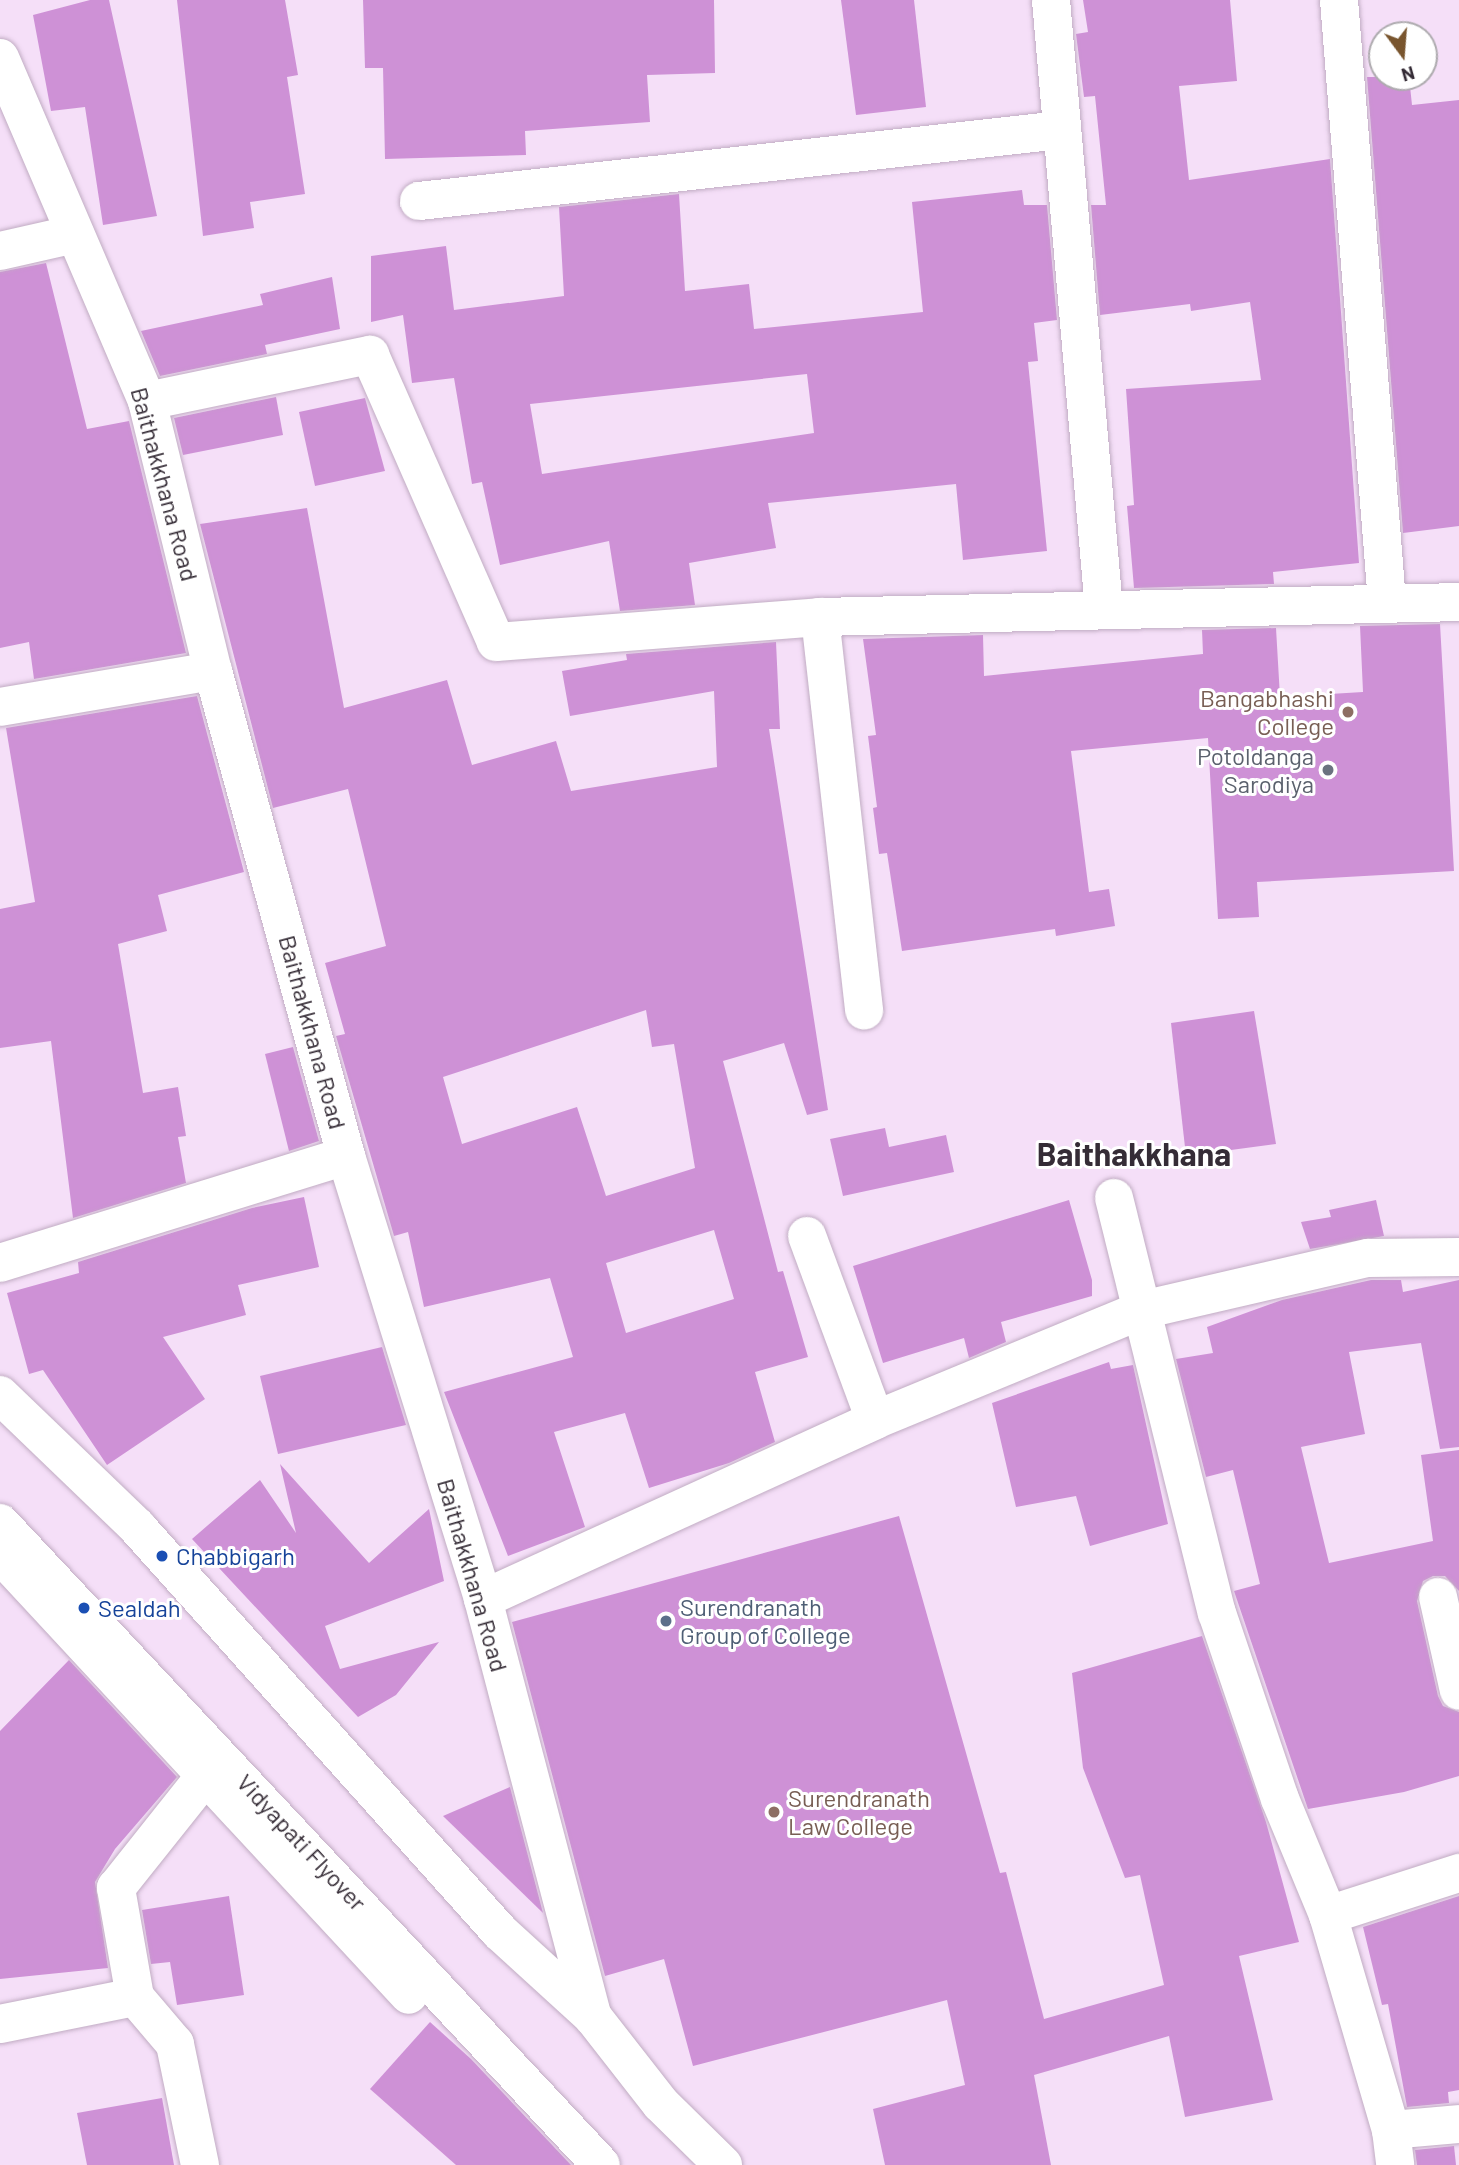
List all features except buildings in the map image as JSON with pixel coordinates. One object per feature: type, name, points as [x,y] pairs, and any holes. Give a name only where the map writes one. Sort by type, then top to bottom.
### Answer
[{"type":"street","points":[[1051,0],[1104,610]]},
{"type":"street","points":[[1339,0],[1387,602]]},
{"type":"street","name":"Baithakkhana Road","points":[[0,58],[147,401],[213,671],[346,1156],[483,1599],[593,2017]]},
{"type":"street","points":[[419,201],[1061,130]]},
{"type":"street","points":[[0,251],[75,234]]},
{"type":"street","points":[[147,401],[370,355],[496,642],[820,617],[1387,602],[1459,603]]},
{"type":"street","points":[[820,617],[864,1011]]},
{"type":"street","points":[[0,707],[213,671]]},
{"type":"street","points":[[0,1263],[346,1156]]},
{"type":"street","points":[[1114,1198],[1217,1613],[1280,1800],[1328,1915],[1393,2147],[1459,2124]]},
{"type":"street","points":[[807,1236],[875,1420]]},
{"type":"street","points":[[483,1599],[875,1420],[1142,1310],[1368,1258],[1459,1257]]},
{"type":"street","points":[[0,1377],[593,2017],[661,2104],[723,2165]]},
{"type":"street","points":[[0,1395],[137,1527],[500,1932],[593,2017]]},
{"type":"street","name":"Vidyapati Flyover","points":[[0,1523],[601,2165]]},
{"type":"street","points":[[0,1554],[409,1995]]},
{"type":"street","points":[[1438,1597],[1459,1691]]},
{"type":"street","points":[[200,2165],[175,2044],[135,1997],[116,1888],[206,1775]]},
{"type":"street","points":[[1328,1915],[1459,1873]]},
{"type":"street","points":[[0,2024],[135,1997]]},
{"type":"place","name":"Bangabhashi College","points":[[1348,712]]},
{"type":"place","name":"Potoldanga Sarodiya","points":[[1328,770]]},
{"type":"place","name":"Chabbigarh","points":[[162,1556]]},
{"type":"place","name":"Sealdah","points":[[84,1608]]},
{"type":"place","name":"Surendranath Group of College","points":[[666,1621]]},
{"type":"place","name":"Surendranath Law College","points":[[774,1812]]},
{"type":"district","name":"Baithakkhana","points":[[1134,1153]]}]
